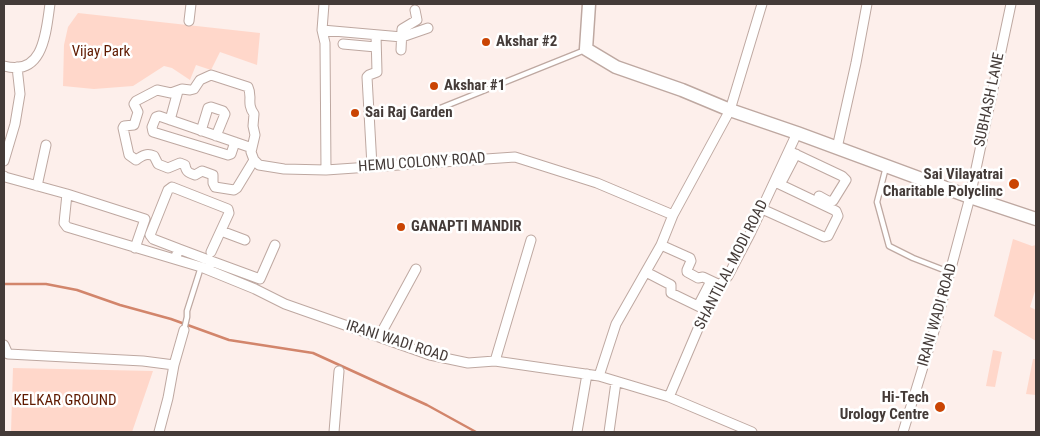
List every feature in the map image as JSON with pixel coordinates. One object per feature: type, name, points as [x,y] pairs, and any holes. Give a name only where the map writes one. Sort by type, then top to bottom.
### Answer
[{"type":"street","points":[[4,66],[10,68],[26,66],[38,55],[44,41],[50,4]]},
{"type":"street","points":[[189,21],[192,4]]},
{"type":"street","points":[[324,4],[322,30],[325,43],[326,170]]},
{"type":"street","points":[[589,4],[586,50],[616,67],[970,197],[1036,219]]},
{"type":"street","points":[[599,376],[616,324],[661,245],[673,215],[730,110],[762,4]]},
{"type":"street","points":[[837,148],[856,63],[866,4]]},
{"type":"street","name":"SUBHASH LANE","points":[[970,197],[1011,4]]},
{"type":"street","points":[[401,50],[402,29],[417,20],[415,10]]},
{"type":"street","points":[[322,30],[402,37],[428,28]]},
{"type":"street","points":[[372,166],[368,77],[369,74],[377,72],[376,35]]},
{"type":"street","points":[[343,44],[376,47]]},
{"type":"street","points":[[4,161],[15,124],[20,94],[17,67]]},
{"type":"street","points":[[211,75],[248,87],[250,90],[249,102],[254,114],[253,126],[255,135],[252,148],[251,152],[254,160],[234,190],[215,187],[213,175],[202,171],[195,175],[188,172],[185,165],[180,163],[168,168],[158,164],[154,156],[148,153],[136,160],[130,155],[123,128],[124,126],[134,125],[138,112],[134,104],[136,101],[157,90],[171,93],[182,89],[194,89],[200,80],[211,75]]},
{"type":"street","points":[[170,120],[178,91]]},
{"type":"street","points":[[201,131],[208,108],[211,107],[223,111],[224,114],[216,136]]},
{"type":"street","points":[[235,142],[231,154],[228,155],[153,132],[152,127],[156,117],[159,116],[201,131],[235,142],[252,148]]},
{"type":"street","name":"SHANTILAL MODI ROAD","points":[[669,397],[702,308],[728,276],[764,210],[792,152],[797,133]]},
{"type":"street","points":[[37,186],[46,145]]},
{"type":"street","points":[[779,180],[830,201],[835,200],[846,180],[842,176],[792,152]]},
{"type":"street","name":"HEMU COLONY ROAD","points":[[254,160],[259,165],[284,169],[326,170],[515,157],[597,183],[673,215]]},
{"type":"street","points":[[4,177],[67,194],[145,219],[135,248]]},
{"type":"street","points":[[764,210],[824,237],[828,236],[835,223],[838,215],[836,211],[779,180]]},
{"type":"street","points":[[208,262],[228,210],[172,187],[168,190],[150,235],[208,262],[260,279]]},
{"type":"street","name":"IRANI WADI ROAD","points":[[67,194],[64,223],[67,227],[175,259],[208,262],[285,304],[430,355],[468,363],[494,361],[599,376],[669,397],[752,432]]},
{"type":"street","name":"IRANI WADI ROAD","points":[[903,432],[935,328],[970,197]]},
{"type":"street","points":[[220,231],[246,240]]},
{"type":"street","points":[[494,361],[530,240]]},
{"type":"street","points":[[255,289],[275,245]]},
{"type":"street","points":[[661,245],[690,258],[691,261],[687,272],[698,278],[703,277],[720,285]]},
{"type":"street","points":[[175,259],[179,249]]},
{"type":"street","points":[[379,337],[416,269]]},
{"type":"street","points":[[646,272],[670,285],[671,293],[702,308],[711,281]]},
{"type":"street","points":[[159,432],[184,330]]},
{"type":"street","points":[[4,345],[8,354],[143,361],[174,365]]},
{"type":"street","points":[[334,432],[339,371]]},
{"type":"street","points":[[577,432],[586,374]]},
{"type":"street","points":[[609,432],[616,382]]},
{"type":"lane","points":[[423,115],[586,50]]},
{"type":"lane","points":[[886,166],[877,202],[889,246],[913,258],[950,272]]},
{"type":"lane","points":[[184,330],[187,311],[208,262]]},
{"type":"green space","name":"Vijay Park","points":[[78,13],[260,33],[257,65],[220,52],[211,70],[196,65],[190,80],[172,68],[164,66],[133,86],[94,89],[63,86],[64,45],[68,27]]},
{"type":"green space","points":[[1013,239],[1032,246],[1036,245],[1036,288],[1030,307],[1036,310],[1036,341],[994,316]]},
{"type":"green space","points":[[993,350],[1002,352],[995,387],[986,386]]},
{"type":"green space","points":[[1033,359],[1036,359],[1036,395],[1026,394]]},
{"type":"green space","name":"KELKAR GROUND","points":[[13,368],[153,371],[132,432],[11,432]]},
{"type":"waterway","points":[[4,284],[46,284],[77,290],[120,305],[171,319],[229,340],[313,353],[427,405],[476,432]]},
{"type":"place","name":"Akshar #2","points":[[486,42]]},
{"type":"place","name":"Akshar #1","points":[[434,86]]},
{"type":"place","name":"Sai Raj Garden","points":[[355,113]]},
{"type":"place","name":"Sai Vilayatrai Charitable Polyclinc","points":[[1014,184]]},
{"type":"place","name":"GANAPTI MANDIR","points":[[401,227]]},
{"type":"place","name":"Hi-Tech Urology Centre","points":[[940,407]]}]
